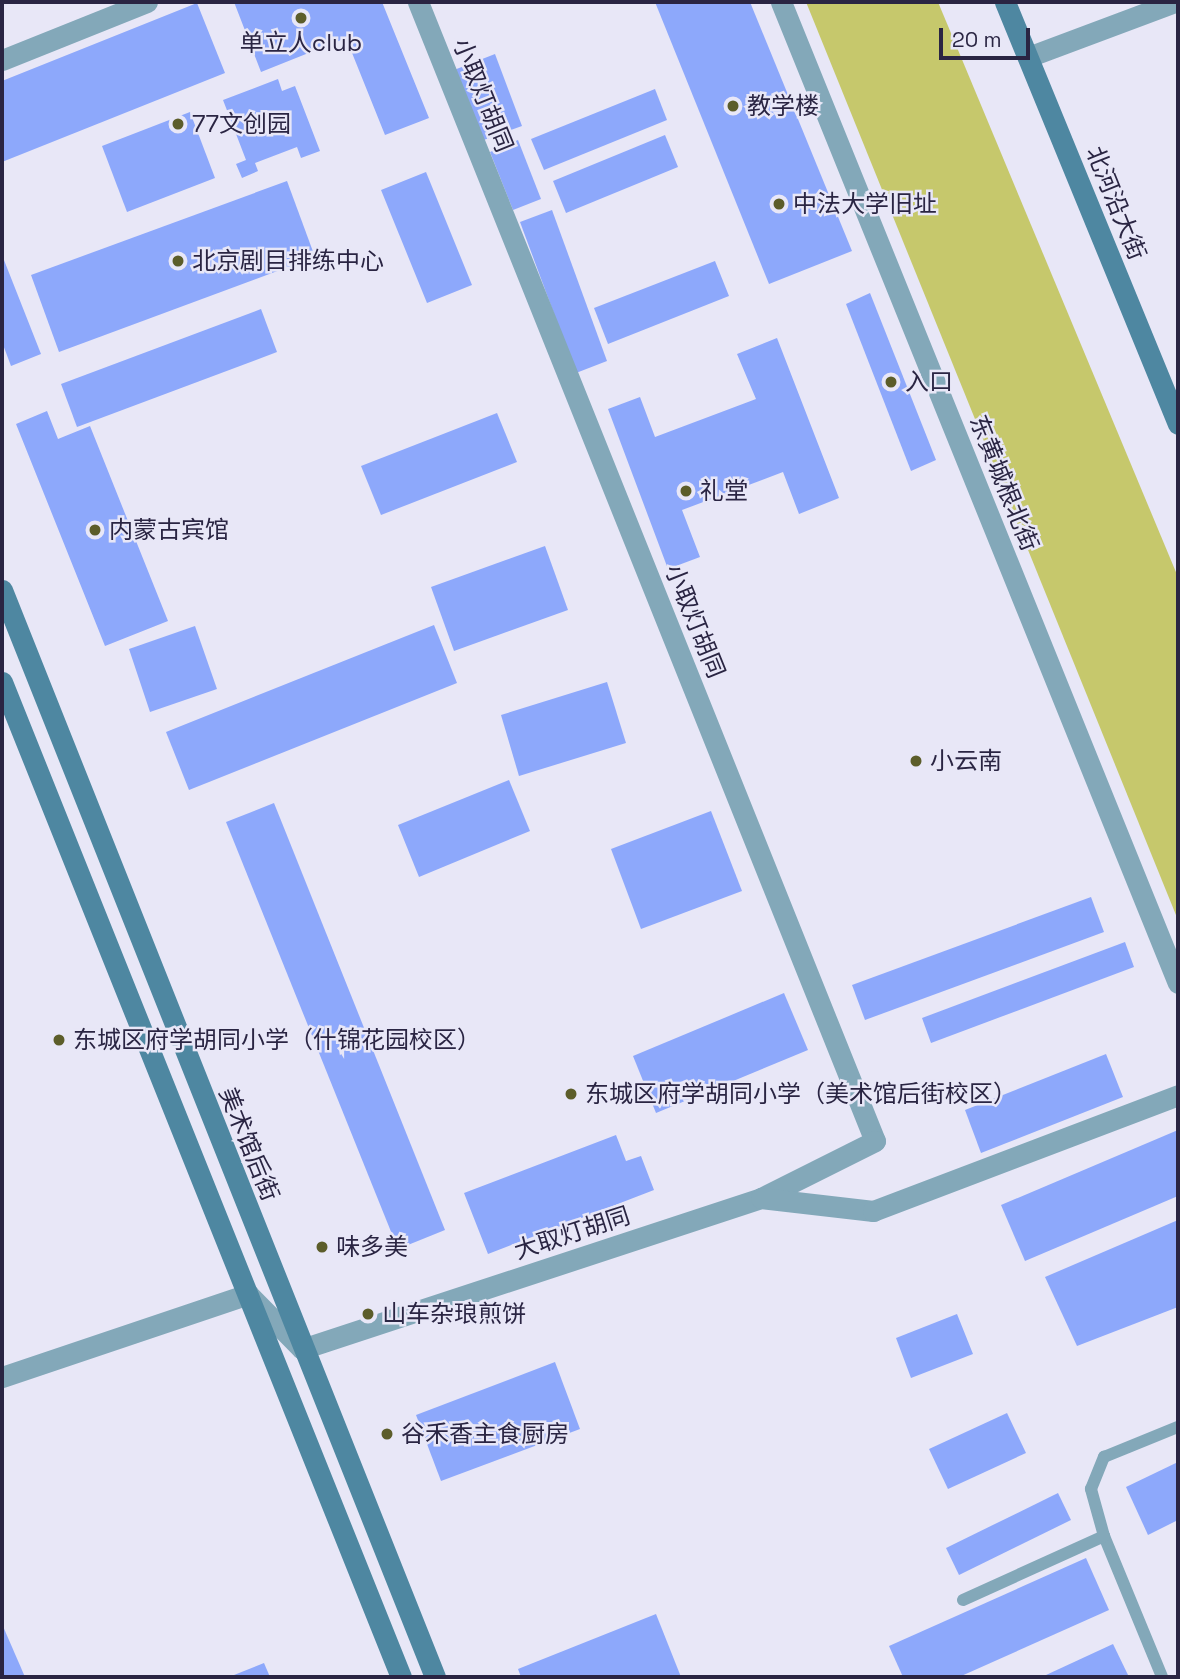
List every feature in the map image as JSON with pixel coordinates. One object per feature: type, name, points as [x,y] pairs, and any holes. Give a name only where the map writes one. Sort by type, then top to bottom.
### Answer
[{"type":"main road","name":"北河沿大街","points":[[1005,2],[1178,424]]},
{"type":"main road","name":"美术馆后街","points":[[2,590],[302,1349],[435,1677]]},
{"type":"main road","points":[[2,682],[401,1677]]},
{"type":"street","points":[[2,60],[146,2]]},
{"type":"street","name":"小取灯胡同","points":[[418,2],[875,1141],[761,1198]]},
{"type":"street","name":"东黄城根北街","points":[[781,2],[1178,983]]},
{"type":"street","points":[[1028,57],[1175,2]]},
{"type":"street","name":"大取灯胡同","points":[[302,1349],[761,1198],[873,1211],[1178,1094]]},
{"type":"street","points":[[2,1377],[248,1294],[302,1349]]},
{"type":"lane","points":[[1163,1677],[1104,1536],[1091,1489],[1104,1457],[1178,1427]]},
{"type":"lane","points":[[963,1600],[1104,1536]]},
{"type":"shaded area","points":[[806,2],[938,2],[1178,577],[1178,920]]},
{"type":"building","points":[[234,2],[382,2],[429,118],[385,135],[346,38],[261,72]]},
{"type":"building","name":"教学楼","points":[[655,2],[750,2],[852,251],[769,284]]},
{"type":"building","points":[[197,3],[225,73],[2,162],[2,81]]},
{"type":"building","points":[[495,54],[522,126],[481,141],[454,70]]},
{"type":"building","points":[[278,79],[282,91],[295,86],[320,151],[301,158],[297,147],[255,163],[258,171],[242,178],[236,164],[246,160],[223,100]]},
{"type":"building","points":[[655,89],[667,120],[544,170],[531,139]]},
{"type":"building","points":[[190,112],[215,178],[127,212],[102,146]]},
{"type":"building","points":[[665,135],[678,167],[566,213],[553,181]]},
{"type":"building","points":[[518,140],[541,199],[513,210],[490,152]]},
{"type":"building","points":[[426,172],[472,285],[427,303],[381,190]]},
{"type":"building","points":[[287,181],[315,257],[59,352],[31,275]]},
{"type":"building","points":[[552,210],[607,361],[576,373],[520,222]]},
{"type":"building","points":[[2,255],[41,354],[11,366],[2,342]]},
{"type":"building","points":[[715,261],[729,296],[608,344],[594,308]]},
{"type":"building","name":"入口","points":[[870,293],[936,460],[911,471],[846,304]]},
{"type":"building","points":[[261,309],[277,352],[77,427],[61,384]]},
{"type":"building","name":"礼堂","points":[[777,338],[839,498],[799,514],[783,472],[682,510],[700,557],[668,569],[608,409],[640,397],[655,437],[756,399],[737,354]]},
{"type":"building","name":"内蒙古宾馆","points":[[47,411],[58,439],[90,426],[168,621],[105,646],[16,424]]},
{"type":"building","points":[[497,413],[517,462],[381,515],[361,466]]},
{"type":"building","points":[[545,546],[568,610],[454,651],[431,587]]},
{"type":"building","points":[[434,625],[457,683],[189,790],[166,732]]},
{"type":"building","points":[[195,626],[217,689],[150,712],[129,649]]},
{"type":"building","points":[[607,682],[626,743],[519,776],[501,715]]},
{"type":"building","points":[[509,780],[530,831],[419,877],[398,825]]},
{"type":"building","points":[[274,803],[445,1230],[398,1249],[226,822]]},
{"type":"building","points":[[711,811],[742,891],[641,929],[611,849]]},
{"type":"building","points":[[1091,897],[1104,932],[865,1020],[852,985]]},
{"type":"building","points":[[1125,942],[1134,967],[931,1043],[922,1018]]},
{"type":"building","points":[[784,993],[808,1050],[656,1113],[633,1056]]},
{"type":"building","points":[[1106,1054],[1123,1097],[981,1153],[965,1110]]},
{"type":"building","points":[[1178,1130],[1178,1196],[1025,1261],[1001,1205]]},
{"type":"building","points":[[616,1135],[626,1161],[641,1156],[654,1190],[488,1254],[464,1193]]},
{"type":"building","points":[[1178,1220],[1178,1307],[1077,1346],[1045,1277]]},
{"type":"building","points":[[957,1314],[973,1354],[911,1378],[896,1338]]},
{"type":"building","points":[[555,1362],[580,1429],[441,1481],[416,1415]]},
{"type":"building","points":[[1007,1413],[1026,1453],[948,1489],[929,1449]]},
{"type":"building","points":[[1178,1462],[1178,1520],[1148,1535],[1126,1487]]},
{"type":"building","points":[[1058,1493],[1071,1520],[959,1575],[946,1548]]},
{"type":"building","points":[[1086,1558],[1109,1610],[959,1677],[903,1677],[889,1646]]},
{"type":"building","points":[[656,1614],[681,1677],[521,1677],[518,1669]]},
{"type":"building","points":[[2,1624],[25,1677],[2,1677]]},
{"type":"building","points":[[1113,1644],[1129,1677],[1046,1675]]},
{"type":"building","points":[[264,1663],[270,1677],[229,1677]]},
{"type":"place","name":"单立人club","points":[[301,18]]},
{"type":"place","name":"教学楼","points":[[733,106]]},
{"type":"place","name":"77文创园","points":[[178,124]]},
{"type":"place","name":"中法大学旧址","points":[[779,204]]},
{"type":"place","name":"北京剧目排练中心","points":[[178,261]]},
{"type":"place","name":"入口","points":[[891,382]]},
{"type":"place","name":"礼堂","points":[[686,491]]},
{"type":"place","name":"内蒙古宾馆","points":[[95,530]]},
{"type":"place","name":"小云南","points":[[916,761]]},
{"type":"place","name":"东城区府学胡同小学（什锦花园校区）","points":[[59,1040]]},
{"type":"place","name":"东城区府学胡同小学（美术馆后街校区）","points":[[571,1094]]},
{"type":"place","name":"味多美","points":[[322,1247]]},
{"type":"place","name":"山车杂琅煎饼","points":[[368,1314]]},
{"type":"place","name":"谷禾香主食厨房","points":[[387,1434]]}]
